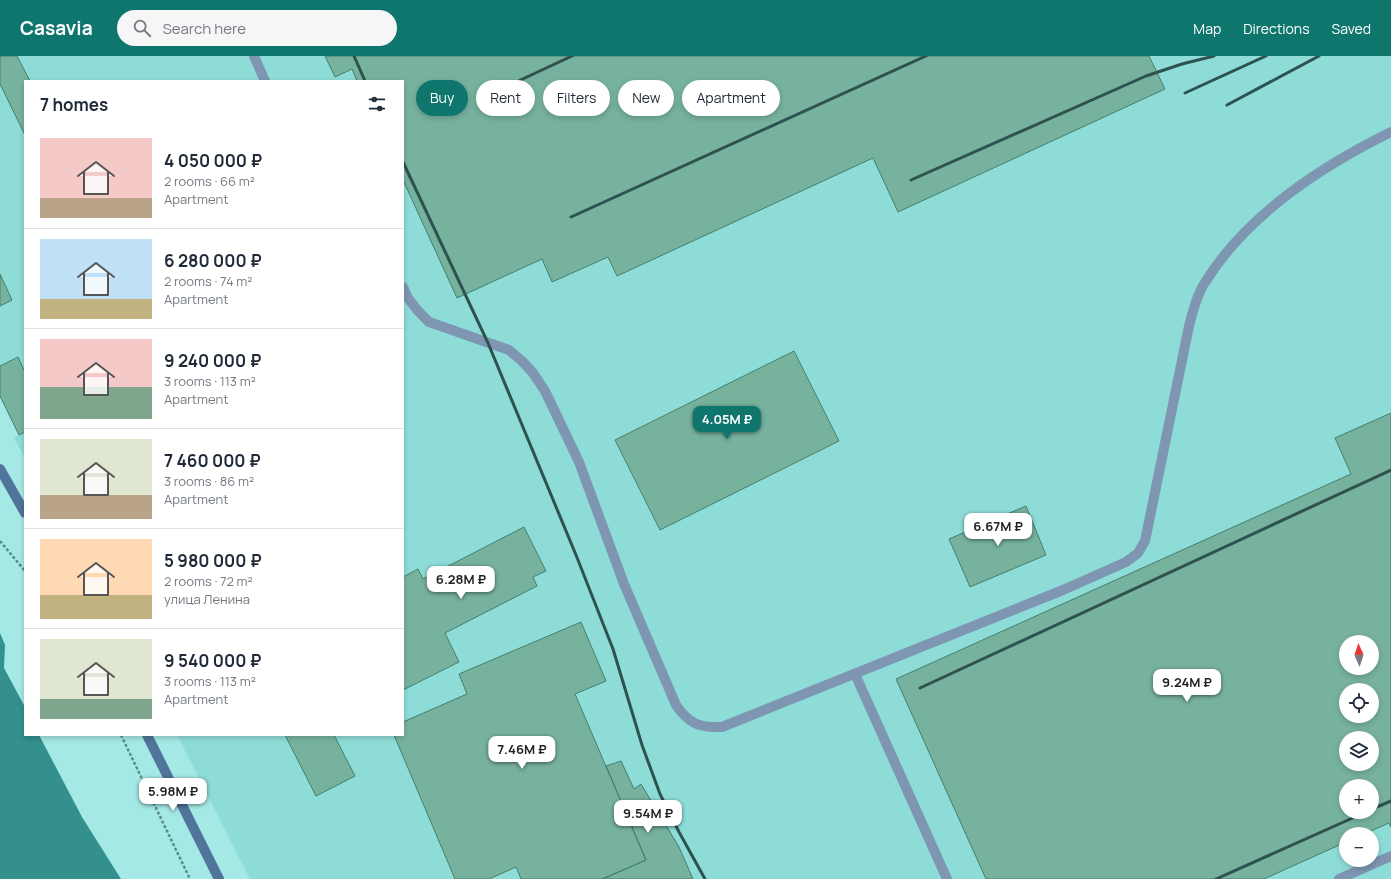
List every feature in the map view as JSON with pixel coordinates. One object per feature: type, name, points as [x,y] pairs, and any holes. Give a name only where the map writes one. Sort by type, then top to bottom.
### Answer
[{"type":"main road","points":[[0,469],[24,511]]},
{"type":"main road","points":[[148,736],[219,879]]},
{"type":"lane","points":[[254,56],[265,80]]},
{"type":"lane","points":[[404,289],[408,298],[429,322],[509,350],[533,373],[545,391],[579,462],[624,584],[676,705],[683,714],[695,724],[708,728],[722,727],[1063,590],[1126,562],[1138,553],[1145,542],[1189,326],[1195,303],[1205,282],[1225,254],[1275,204],[1318,173],[1368,143],[1391,132]]},
{"type":"lane","points":[[855,674],[947,879]]},
{"type":"lane","points":[[1339,879],[1391,856]]},
{"type":"path","points":[[0,541],[24,570]]},
{"type":"path","points":[[121,736],[190,879]]},
{"type":"shaded area","points":[[0,56],[1391,56],[1391,879],[250,879],[178,736],[404,736],[404,80],[24,80],[24,456],[14,438],[19,435],[0,396]]},
{"type":"shaded area","points":[[0,633],[5,645],[4,668],[24,705],[24,736],[40,736],[82,817],[121,879],[0,879]]},
{"type":"building","points":[[0,56],[17,56],[29,80],[24,80],[24,133],[0,84]]},
{"type":"building","points":[[325,56],[1149,56],[1165,89],[898,212],[873,158],[617,276],[608,257],[552,282],[542,259],[457,298],[404,182],[404,80],[357,80],[352,69],[335,77]]},
{"type":"building","points":[[0,274],[12,300],[0,306]]},
{"type":"building","points":[[794,351],[839,441],[660,530],[615,440]]},
{"type":"building","points":[[18,357],[24,370],[24,432],[19,435],[0,396],[0,366]]},
{"type":"building","points":[[1391,413],[1391,827],[1389,823],[1379,827],[1339,827],[1339,845],[1264,879],[986,879],[896,679],[1351,474],[1335,438]]},
{"type":"building","points":[[1026,506],[1046,555],[970,587],[949,539]]},
{"type":"building","points":[[524,527],[546,571],[533,577],[537,586],[445,633],[459,662],[404,690],[404,576],[418,569],[423,579]]},
{"type":"building","points":[[581,622],[606,681],[575,694],[646,860],[602,879],[521,879],[516,867],[489,879],[455,879],[394,736],[404,736],[404,722],[467,694],[459,674]]},
{"type":"building","points":[[286,736],[335,736],[355,776],[316,796]]},
{"type":"building","points":[[621,761],[634,789],[641,784],[679,847],[693,879],[603,879],[646,860],[606,766]]},
{"type":"railway","points":[[354,56],[365,80]]},
{"type":"railway","points":[[521,80],[572,56]]},
{"type":"railway","points":[[571,217],[926,56]]},
{"type":"railway","points":[[911,180],[1146,76],[1182,64],[1214,56]]},
{"type":"railway","points":[[1185,93],[1266,56]]},
{"type":"railway","points":[[1227,105],[1319,56]]},
{"type":"railway","points":[[404,164],[488,343],[576,555],[613,649],[642,745],[660,794],[705,879]]},
{"type":"railway","points":[[920,688],[1391,470]]},
{"type":"railway","points":[[1379,806],[1391,801]]},
{"type":"railway","points":[[1216,879],[1350,819]]}]
